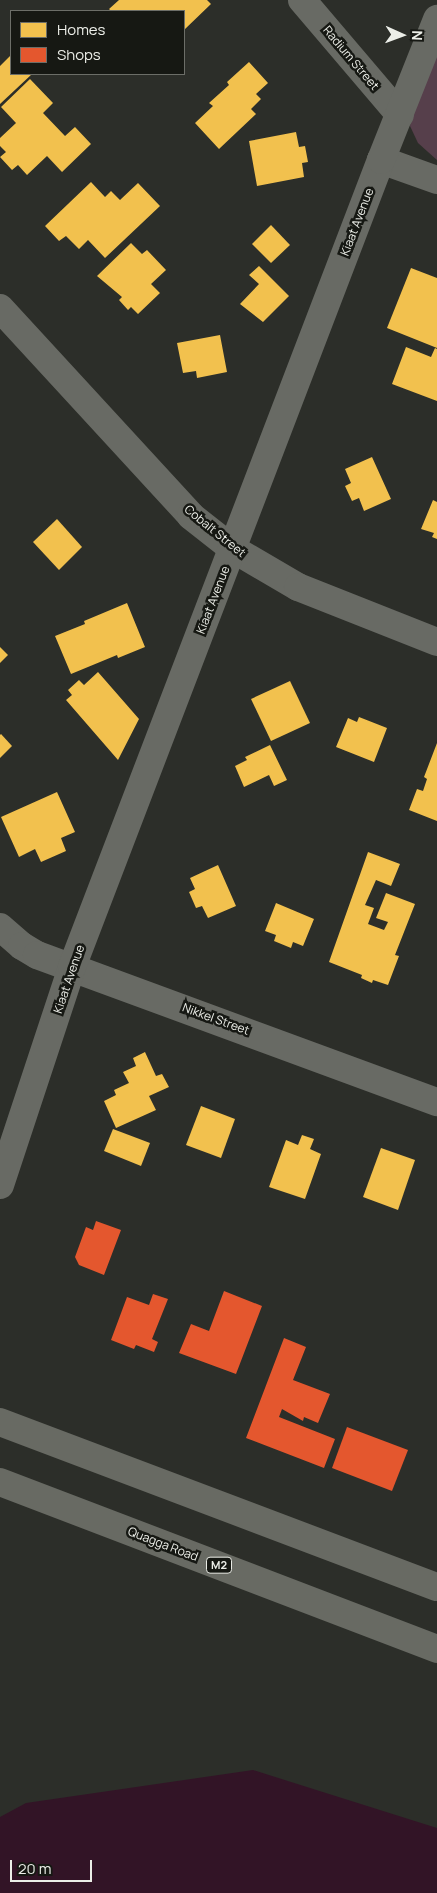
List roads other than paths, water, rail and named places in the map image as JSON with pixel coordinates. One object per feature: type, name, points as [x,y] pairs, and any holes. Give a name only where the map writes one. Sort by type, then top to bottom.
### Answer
[{"type":"main road","points":[[0,1422],[437,1587]]},
{"type":"main road","name":"Quagga Road","points":[[0,1482],[437,1649]]},
{"type":"street","name":"Radium Street","points":[[302,0],[400,115]]},
{"type":"street","name":"Kiaat Avenue","points":[[0,1185],[72,968],[381,160],[437,19]]},
{"type":"street","points":[[381,160],[437,180]]},
{"type":"street","name":"Cobalt Street","points":[[0,308],[191,516],[233,549],[298,587],[437,642]]},
{"type":"street","name":"Nikkel Street","points":[[0,927],[22,946],[37,955],[437,1102]]}]
